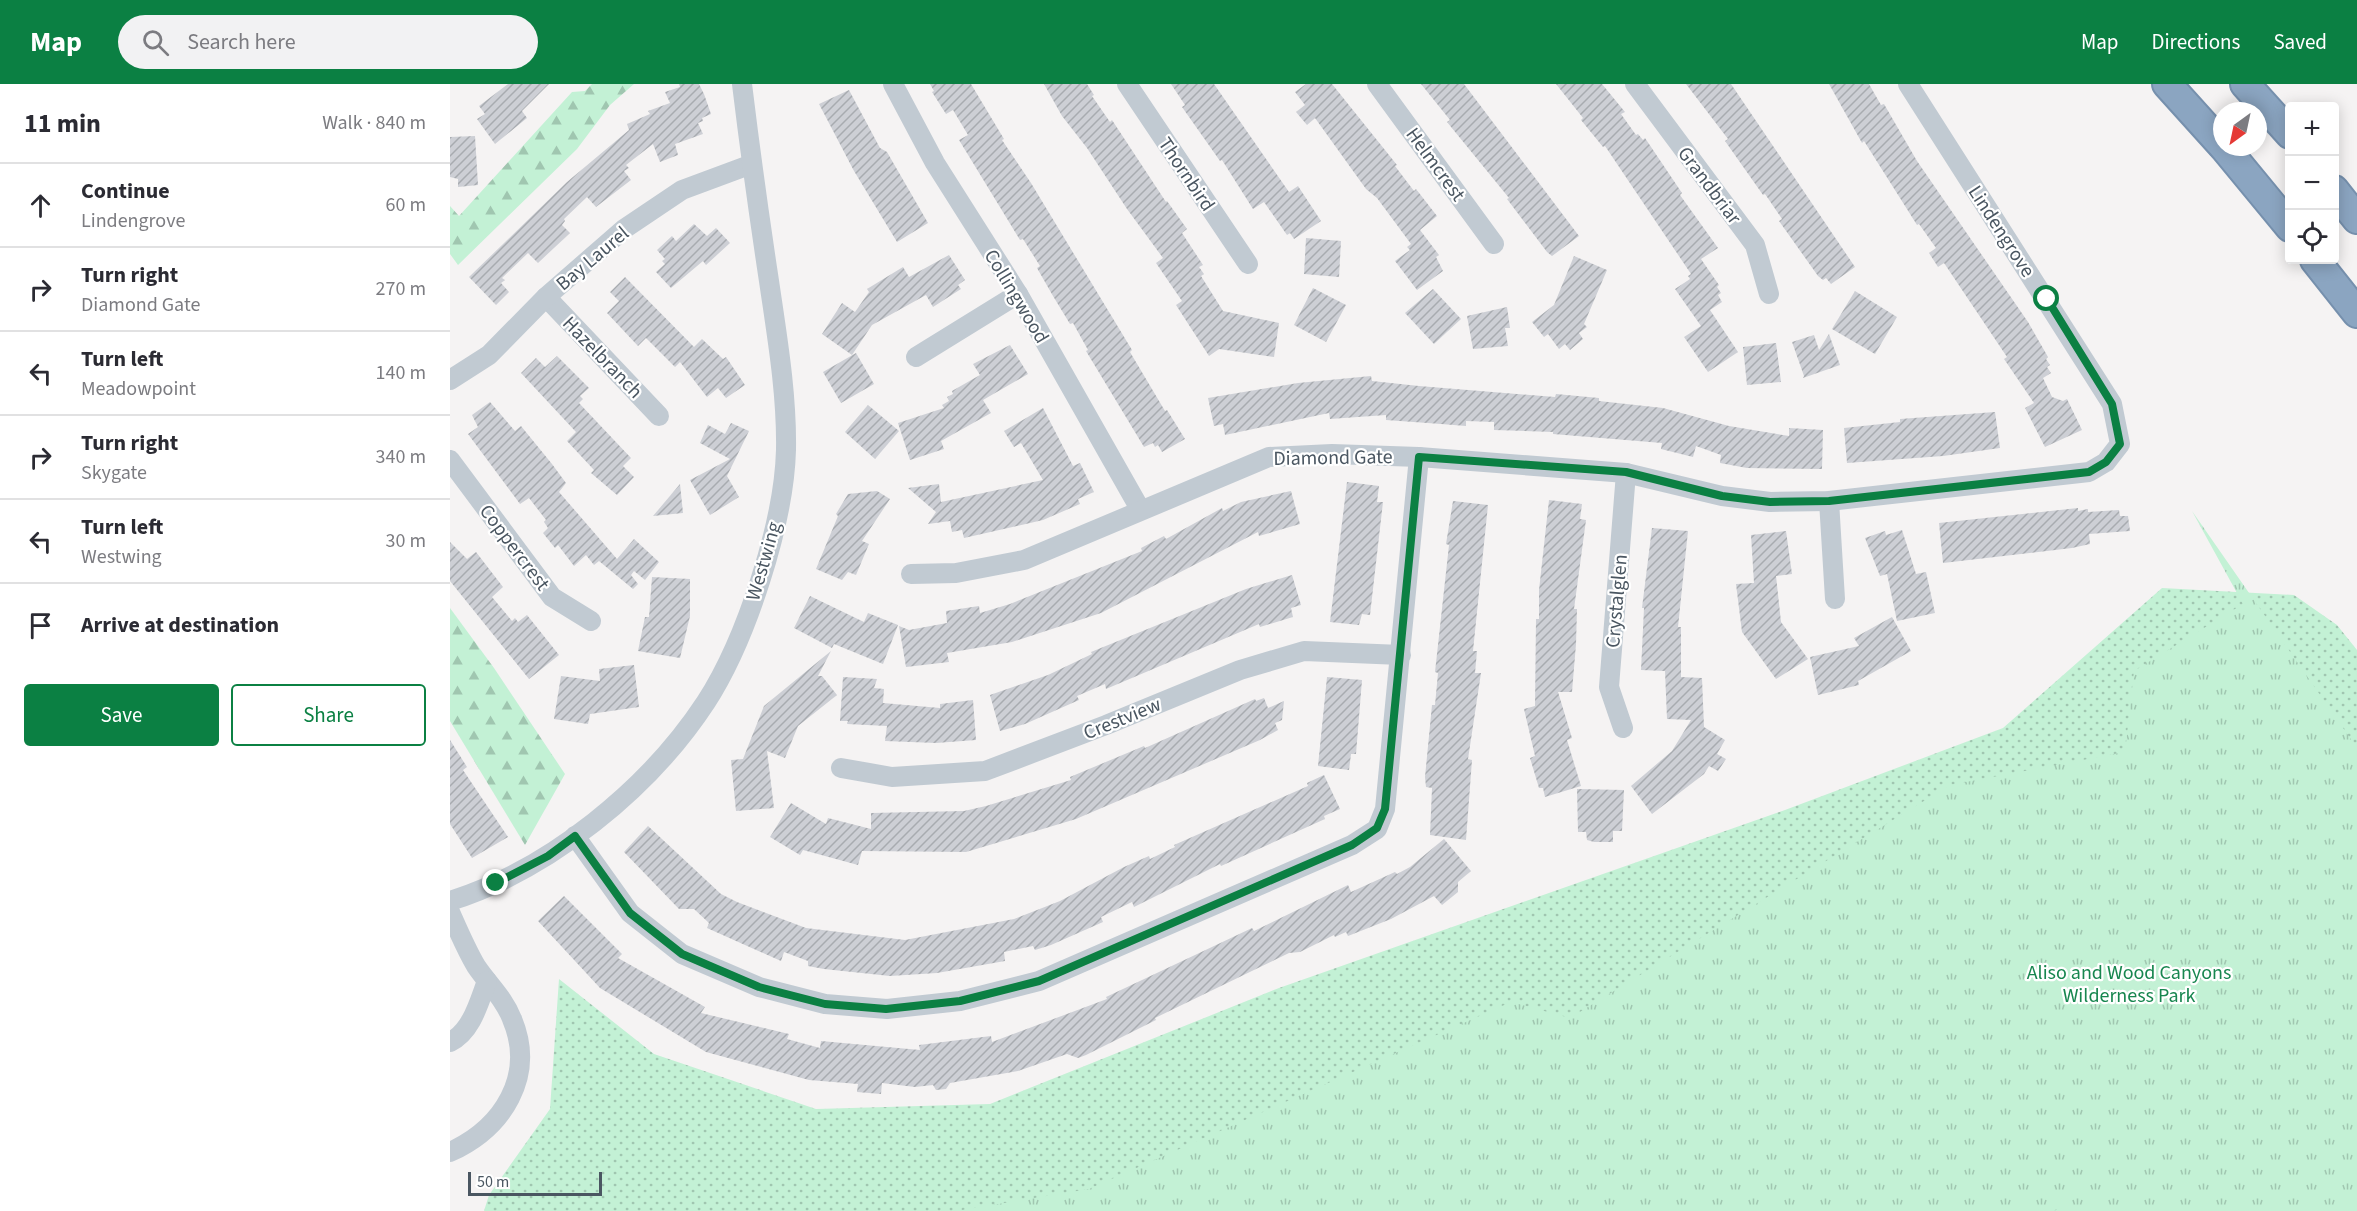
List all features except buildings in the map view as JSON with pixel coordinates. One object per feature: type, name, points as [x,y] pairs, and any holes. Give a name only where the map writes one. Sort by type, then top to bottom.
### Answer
[{"type":"highway","points":[[2167,84],[2213,135]]},
{"type":"highway","points":[[2245,84],[2285,129]]},
{"type":"highway","points":[[2231,156],[2285,221]]},
{"type":"highway","points":[[2339,196],[2357,219]]},
{"type":"highway","points":[[2318,264],[2357,313]]},
{"type":"street","name":"Westwing","points":[[452,900],[548,856],[575,836],[663,757],[706,701],[743,627],[772,543],[786,451],[779,348],[742,84]]},
{"type":"street","name":"Collingwood","points":[[893,84],[935,163],[1018,294],[1140,509]]},
{"type":"street","name":"Thornbird","points":[[1127,84],[1248,264]]},
{"type":"street","name":"Helmcrest","points":[[1377,84],[1494,244]]},
{"type":"street","name":"Grandbriar","points":[[1635,84],[1755,244],[1769,294]]},
{"type":"street","name":"Lindengrove","points":[[1908,84],[2112,404],[2120,444]]},
{"type":"street","name":"Bay Laurel","points":[[450,380],[489,355],[546,297],[624,229],[682,190],[752,164]]},
{"type":"street","points":[[916,357],[1018,294]]},
{"type":"street","name":"Hazelbranch","points":[[546,297],[659,416]]},
{"type":"street","name":"Diamond Gate","points":[[910,574],[956,573],[1024,560],[1070,542],[1140,509],[1269,457],[1332,454],[1419,457],[1626,472],[1722,496],[1770,502],[1829,501],[2089,472],[2106,462],[2120,444]]},
{"type":"street","points":[[575,836],[630,913],[682,954],[759,987],[825,1004],[886,1009],[960,1001],[1039,981],[1352,845],[1377,828],[1385,809],[1419,457]]},
{"type":"street","name":"Coppercrest","points":[[450,460],[552,597],[591,621]]},
{"type":"street","name":"Crystalglen","points":[[1623,728],[1609,687],[1626,472]]},
{"type":"street","points":[[1829,501],[1835,599]]},
{"type":"street","name":"Crestview","points":[[841,768],[892,777],[985,771],[1240,670],[1304,651],[1401,655]]},
{"type":"street","points":[[450,1152],[482,1134],[501,1114],[519,1079],[520,1058],[513,1020],[503,1000],[470,955],[452,900]]},
{"type":"street","points":[[450,1042],[459,1038],[469,1024],[487,981]]},
{"type":"green space","points":[[592,84],[634,84],[610,105],[577,149],[458,265],[450,254],[450,206],[459,216],[572,92],[585,91]]},
{"type":"green space","name":"Aliso and Wood Canyons Wilderness Park","points":[[2192,511],[2357,748],[2357,1211],[2059,1211],[2057,1209],[2053,1211],[956,1211],[1089,1189],[1511,1002],[1570,1018],[1950,785],[2125,752],[2134,671],[2243,604]]},
{"type":"green space","name":"Aliso and Wood Canyons Wilderness Park","points":[[2162,588],[2294,595],[2337,625],[2357,650],[2357,1211],[484,1211],[489,1195],[550,1109],[559,979],[654,1054],[816,1109],[990,1104],[1279,988],[1785,810],[2003,728]]},
{"type":"green space","points":[[450,608],[494,668],[565,774],[525,845],[450,721]]},
{"type":"route","points":[[496,883],[548,856],[575,836],[630,913],[682,954],[759,987],[825,1004],[886,1009],[960,1001],[1039,981],[1352,845],[1377,828],[1385,809],[1419,457],[1626,472],[1722,496],[1770,502],[1829,501],[2089,472],[2106,462],[2120,444],[2112,404],[2047,299]]}]
